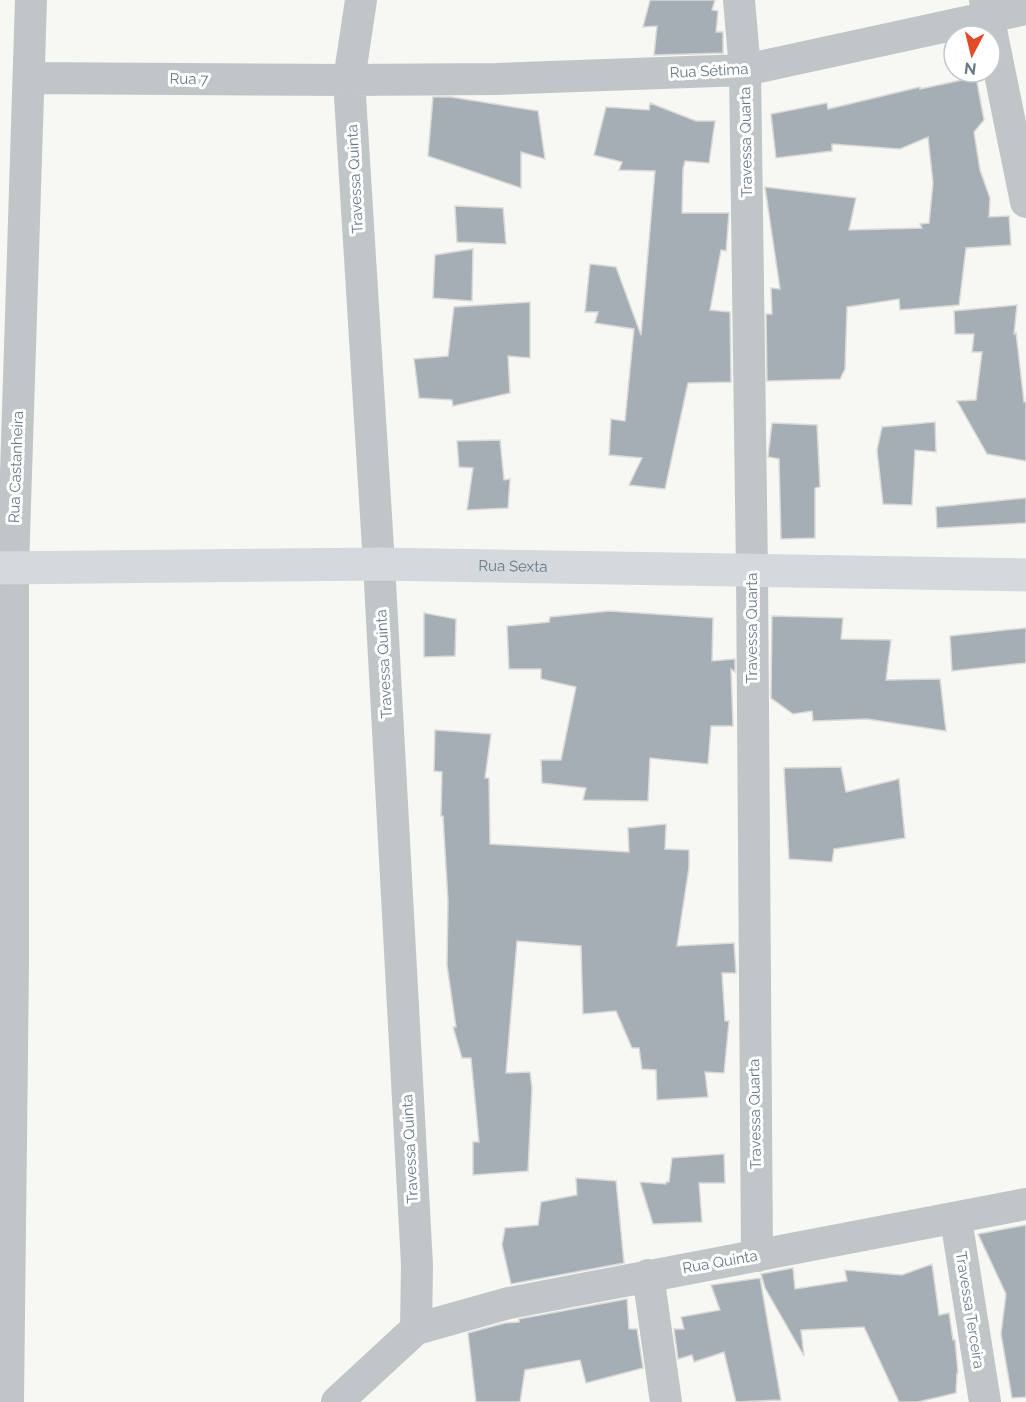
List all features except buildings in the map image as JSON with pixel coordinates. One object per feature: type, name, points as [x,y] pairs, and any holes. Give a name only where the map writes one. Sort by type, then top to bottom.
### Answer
[{"type":"street","name":"Rua Castanheira","points":[[8,1402],[14,963],[7,568],[31,0]]},
{"type":"street","name":"Travessa Quinta","points":[[361,0],[349,81],[379,564],[417,1265],[416,1329]]},
{"type":"street","name":"Travessa Quarta","points":[[739,0],[745,70],[752,571],[757,1256]]},
{"type":"street","name":"Rua Sétima","points":[[349,81],[497,79],[745,70],[987,8],[1026,9]]},
{"type":"street","points":[[987,8],[1026,202]]},
{"type":"street","name":"Rua 7","points":[[29,78],[349,81]]},
{"type":"street","name":"Rua Sexta","points":[[7,568],[379,564],[1026,575]]},
{"type":"street","name":"Rua Quinta","points":[[416,1329],[509,1303],[1026,1204]]},
{"type":"street","name":"Travessa Terceira","points":[[956,1219],[985,1402]]},
{"type":"street","points":[[648,1275],[666,1402]]},
{"type":"street","points":[[337,1402],[416,1329]]}]
